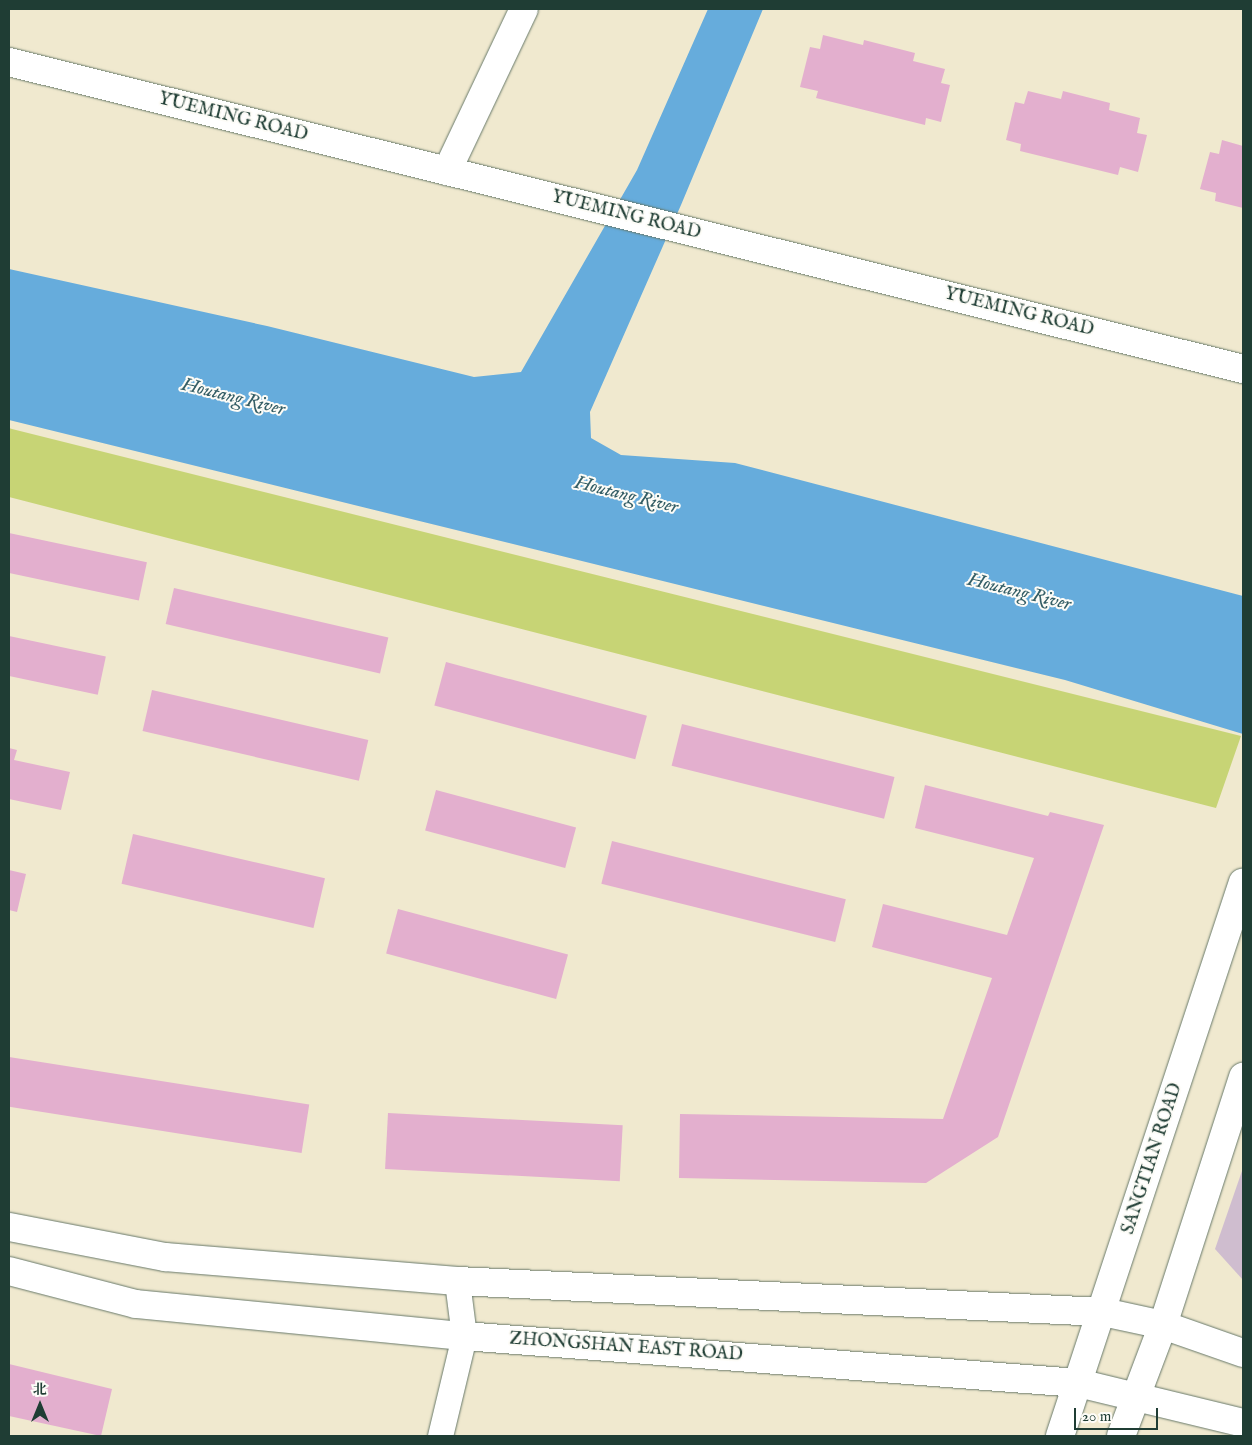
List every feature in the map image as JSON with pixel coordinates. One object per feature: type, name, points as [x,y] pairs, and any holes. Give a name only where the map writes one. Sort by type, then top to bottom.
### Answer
[{"type":"main road","points":[[447,171],[524,9]]},
{"type":"main road","name":"YUEMING ROAD","points":[[9,62],[1243,369]]},
{"type":"main road","name":"SANGTIAN ROAD","points":[[1060,1436],[1103,1312],[1243,882]]},
{"type":"main road","points":[[1121,1436],[1163,1325],[1243,1078]]},
{"type":"main road","points":[[9,1227],[164,1257],[457,1281],[1103,1312],[1163,1325],[1243,1353]]},
{"type":"main road","name":"ZHONGSHAN EAST ROAD","points":[[9,1272],[136,1304],[464,1336],[1078,1383],[1137,1395],[1243,1422]]},
{"type":"street","points":[[440,1436],[464,1336],[457,1281]]},
{"type":"shaded area","points":[[1243,1168],[1243,1280],[1215,1249]]},
{"type":"green space","points":[[9,428],[1241,736],[1216,808],[9,497]]},
{"type":"water","name":"Houtang River","points":[[708,9],[763,9],[681,205],[590,412],[591,438],[621,455],[735,463],[1243,596],[1243,734],[1065,680],[9,420],[9,269],[267,326],[474,377],[521,372],[637,170]]},
{"type":"building","points":[[823,35],[863,45],[864,40],[915,53],[913,61],[945,69],[941,83],[950,85],[941,122],[926,118],[925,125],[816,98],[818,91],[800,87],[810,47],[820,49]]},
{"type":"building","points":[[1028,91],[1061,99],[1063,91],[1110,103],[1109,110],[1140,118],[1137,133],[1147,135],[1138,172],[1120,167],[1118,175],[1020,151],[1021,144],[1006,140],[1015,102],[1024,104]]},
{"type":"building","points":[[1222,140],[1243,146],[1243,208],[1215,201],[1216,193],[1200,189],[1210,152],[1219,154]]},
{"type":"building","points":[[9,533],[147,562],[139,600],[9,573]]},
{"type":"building","points":[[174,588],[388,637],[380,674],[166,624]]},
{"type":"building","points":[[9,636],[106,657],[98,695],[9,676]]},
{"type":"building","points":[[446,662],[647,716],[635,759],[434,705]]},
{"type":"building","points":[[152,690],[368,740],[359,781],[143,731]]},
{"type":"building","points":[[682,724],[894,777],[884,819],[672,766]]},
{"type":"building","points":[[9,748],[17,750],[14,760],[70,772],[61,810],[9,799]]},
{"type":"building","points":[[925,785],[1048,816],[1050,812],[1104,825],[998,1137],[926,1183],[679,1178],[680,1114],[943,1119],[992,978],[872,947],[883,904],[1007,935],[1034,858],[915,828]]},
{"type":"building","points":[[436,790],[576,828],[565,868],[425,831]]},
{"type":"building","points":[[133,834],[325,878],[313,928],[122,884]]},
{"type":"building","points":[[612,841],[846,899],[835,942],[601,884]]},
{"type":"building","points":[[9,870],[26,874],[17,912],[9,910]]},
{"type":"building","points":[[398,909],[568,955],[556,999],[386,953]]},
{"type":"building","points":[[9,1057],[309,1105],[302,1153],[9,1107]]},
{"type":"building","points":[[388,1113],[623,1125],[620,1181],[385,1169]]},
{"type":"building","points":[[9,1364],[112,1389],[101,1436],[9,1416]]}]
